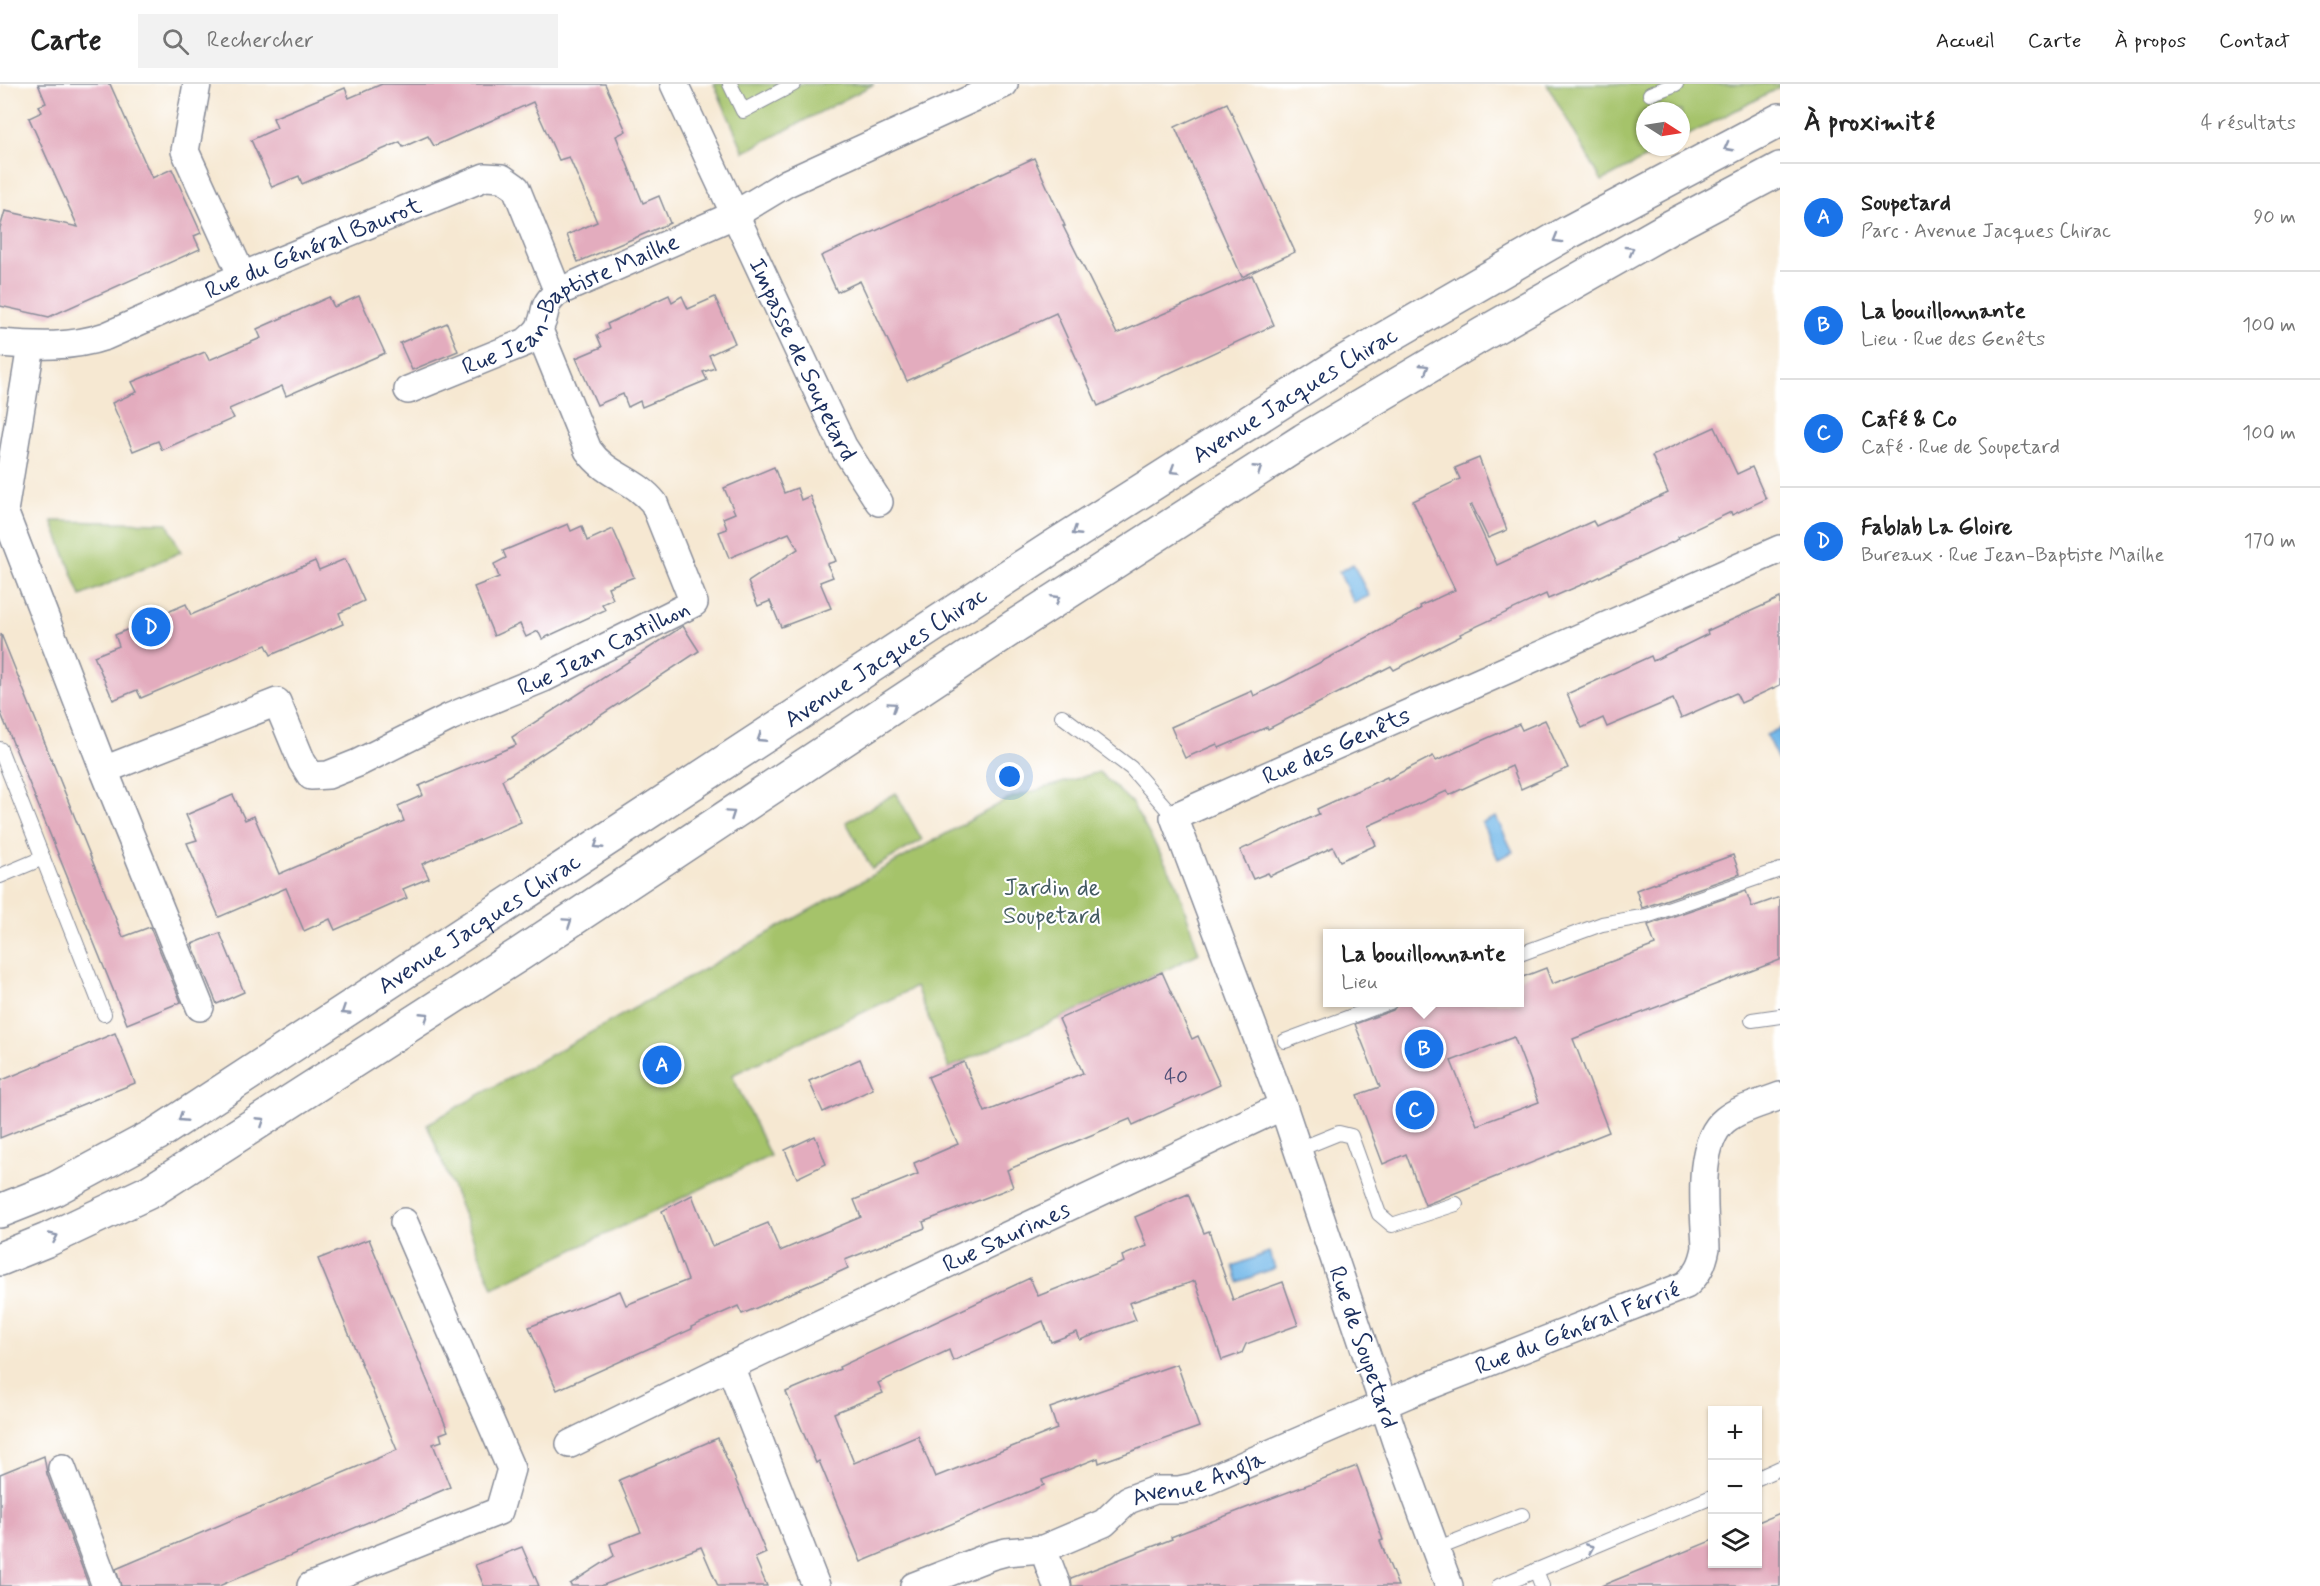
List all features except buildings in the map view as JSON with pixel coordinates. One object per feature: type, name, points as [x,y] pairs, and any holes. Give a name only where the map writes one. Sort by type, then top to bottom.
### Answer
[{"type":"main road","name":"Avenue Jacques Chirac","points":[[0,1211],[53,1190],[157,1134],[1053,547],[1344,362],[1569,232],[1780,120]]},
{"type":"main road","name":"Avenue Jacques Chirac","points":[[0,1259],[47,1240],[152,1191],[530,948],[1015,626],[1304,440],[1669,228],[1780,169]]},
{"type":"street","points":[[196,84],[185,151],[242,276]]},
{"type":"street","name":"Impasse de Soupetard","points":[[674,84],[843,446],[879,502]]},
{"type":"street","points":[[734,215],[787,183],[1004,84]]},
{"type":"street","name":"Rue du Général Baurot","points":[[0,343],[62,346],[97,339],[242,276],[485,177],[502,178],[516,188],[558,292]]},
{"type":"street","name":"Rue Jean-Baptiste Mailhe","points":[[408,390],[526,342],[538,330],[543,320],[543,309],[550,298],[558,292],[734,215]]},
{"type":"street","name":"Rue Jean Castilhon","points":[[104,770],[277,702],[302,762],[311,776],[328,775],[383,752],[450,717],[544,678],[694,603],[654,503],[644,491],[597,464],[588,450],[538,330]]},
{"type":"street","points":[[31,346],[4,510],[104,770],[200,1006]]},
{"type":"street","name":"Rue des Genêts","points":[[1174,818],[1780,549]]},
{"type":"street","points":[[1174,818],[1283,1106]]},
{"type":"street","name":"Rue du Général Férrié","points":[[1383,1405],[1686,1286],[1698,1274],[1704,1261],[1706,1248],[1705,1163],[1708,1145],[1716,1129],[1726,1119],[1780,1096]]},
{"type":"street","name":"Rue de Soupetard","points":[[1283,1106],[1383,1405],[1449,1586]]},
{"type":"street","name":"Rue Saurines","points":[[570,1444],[730,1366],[1283,1106]]},
{"type":"street","points":[[311,1586],[499,1511],[511,1469],[404,1222]]},
{"type":"street","points":[[730,1366],[816,1586]]},
{"type":"street","name":"Avenue Angla","points":[[914,1586],[992,1556],[1006,1552],[1042,1549],[1104,1523],[1128,1500],[1155,1490],[1179,1490],[1193,1487],[1383,1405]]},
{"type":"street","points":[[62,1468],[106,1586]]},
{"type":"street","points":[[1042,1549],[1057,1586]]},
{"type":"lane","points":[[730,84],[743,111],[794,84]]},
{"type":"lane","points":[[1650,94],[1676,84]]},
{"type":"lane","points":[[1062,716],[1131,768],[1174,818]]},
{"type":"lane","points":[[0,749],[104,1014]]},
{"type":"lane","points":[[0,876],[43,858]]},
{"type":"lane","points":[[1524,953],[1602,924],[1647,916],[1780,870]]},
{"type":"lane","points":[[1286,1041],[1377,1007]]},
{"type":"lane","points":[[1752,1020],[1780,1016]]},
{"type":"lane","points":[[1297,1150],[1339,1133],[1351,1136],[1379,1214],[1392,1225],[1456,1204]]},
{"type":"lane","points":[[1762,1476],[1780,1468]]},
{"type":"lane","points":[[1499,1586],[1708,1499]]},
{"type":"lane","points":[[1436,1550],[1522,1515]]},
{"type":"lane","points":[[1536,1570],[1542,1586]]},
{"type":"green space","points":[[714,84],[874,84],[744,152]]},
{"type":"green space","points":[[1547,84],[1780,84],[1780,87],[1690,134],[1690,102],[1636,102],[1636,156],[1650,156],[1602,181]]},
{"type":"green space","points":[[52,521],[167,523],[181,552],[81,596]]},
{"type":"green space","name":"Jardin de Soupetard","points":[[1099,772],[1131,802],[1176,882],[1199,953],[949,1068],[916,987],[732,1075],[770,1156],[493,1288],[427,1124],[1010,798]]},
{"type":"green space","points":[[896,793],[922,840],[872,869],[846,822]]},
{"type":"water","points":[[1353,564],[1369,596],[1354,603],[1339,572]]},
{"type":"water","points":[[1780,728],[1780,764],[1766,735]]},
{"type":"water","points":[[1496,817],[1513,852],[1498,859],[1482,823]]},
{"type":"water","points":[[1269,1252],[1275,1268],[1238,1282],[1233,1266]]},
{"type":"place","name":"Fablab La Gloire","points":[[151,627]]},
{"type":"place","name":"La bouillonnante","points":[[1424,1049]]},
{"type":"place","name":"Soupetard","points":[[662,1065]]},
{"type":"place","name":"Café & Co","points":[[1415,1110]]}]
